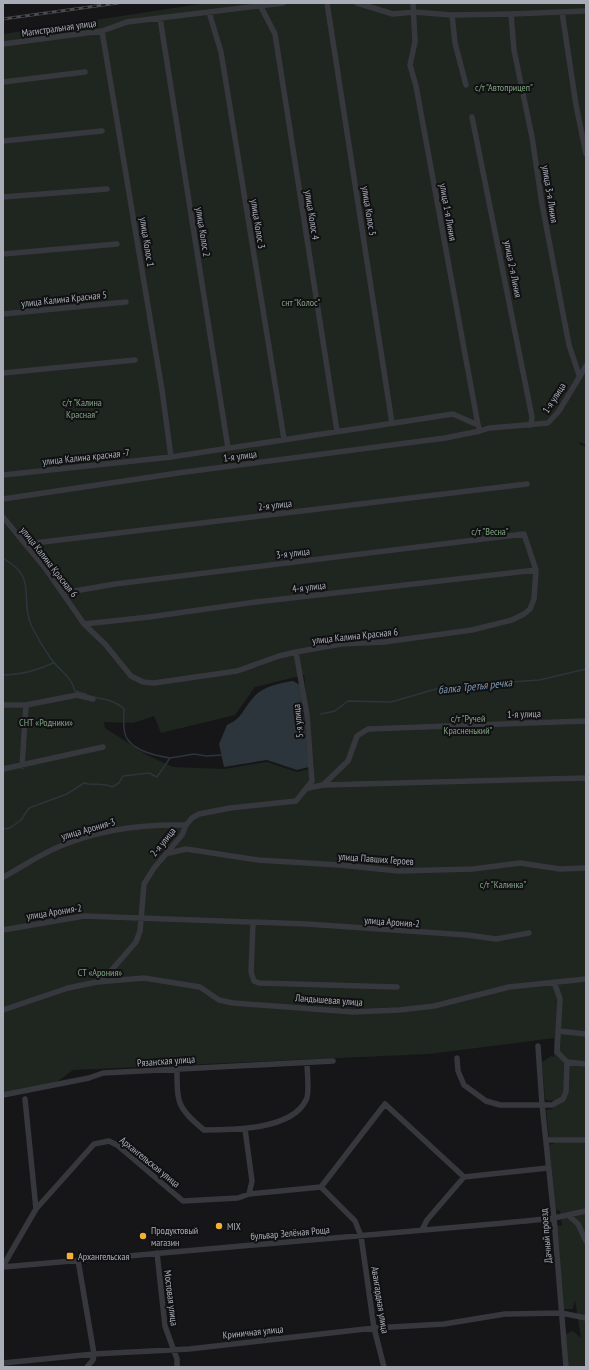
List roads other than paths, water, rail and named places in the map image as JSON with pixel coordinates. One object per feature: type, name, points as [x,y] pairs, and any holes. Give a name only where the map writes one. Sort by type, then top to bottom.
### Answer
[{"type":"street","name":"Магистральная улица","points":[[3,44],[102,31],[127,22],[283,3]]},
{"type":"street","name":"улица Колос 5","points":[[326,3],[392,423]]},
{"type":"street","points":[[357,3],[393,14],[414,12],[452,15],[586,11]]},
{"type":"street","name":"улица 1-я Линия","points":[[413,3],[415,42],[410,65],[416,86],[478,425]]},
{"type":"street","name":"улица Колос 4","points":[[260,6],[275,34],[337,431]]},
{"type":"street","name":"улица Колос 3","points":[[210,12],[221,52],[284,440]]},
{"type":"street","points":[[562,12],[576,105],[586,154]]},
{"type":"street","name":"улица 3-я Линия","points":[[511,14],[514,50],[532,137],[542,204],[569,345],[579,375]]},
{"type":"street","points":[[452,15],[455,43],[466,86]]},
{"type":"street","name":"улица Колос 2","points":[[160,18],[228,448]]},
{"type":"street","name":"улица Колос 1","points":[[102,31],[162,390],[171,457]]},
{"type":"street","points":[[3,82],[85,72]]},
{"type":"street","name":"улица 2-я Линия","points":[[472,117],[523,367],[532,417],[531,425]]},
{"type":"street","points":[[3,141],[102,131]]},
{"type":"street","points":[[3,198],[107,189]]},
{"type":"street","points":[[3,254],[118,244]]},
{"type":"street","name":"улица Калина Красная 5","points":[[3,314],[126,302]]},
{"type":"street","points":[[3,373],[135,360]]},
{"type":"street","name":"1-я улица","points":[[3,499],[178,473],[445,438],[490,428],[548,423],[553,419],[586,366]]},
{"type":"street","name":"1-я улица","points":[[171,457],[453,414],[478,425]]},
{"type":"street","points":[[478,425],[480,431]]},
{"type":"street","name":"улица Калина красная -7","points":[[3,475],[171,457]]},
{"type":"street","name":"2-я улица","points":[[26,544],[526,484]]},
{"type":"street","name":"улица Калина Красная 6","points":[[3,517],[63,592],[84,624],[105,644],[130,676],[143,682],[168,682],[237,671],[279,656],[296,652],[341,644],[384,642],[472,630],[512,620],[530,609],[534,600],[536,570]]},
{"type":"street","name":"3-я улица","points":[[63,592],[115,584],[524,534],[536,570]]},
{"type":"street","name":"4-я улица","points":[[84,624],[149,617],[256,602],[536,570]]},
{"type":"street","name":"5-я улица","points":[[296,652],[308,715],[312,781],[308,788]]},
{"type":"street","points":[[3,705],[26,705],[77,695],[93,699]]},
{"type":"street","points":[[22,766],[26,705]]},
{"type":"street","name":"1-я улица","points":[[323,785],[348,761],[358,736],[368,729],[586,721]]},
{"type":"street","points":[[4,769],[103,747]]},
{"type":"street","points":[[308,788],[323,785],[586,778]]},
{"type":"street","name":"2-я улица","points":[[97,982],[113,969],[136,942],[140,931],[142,918],[144,884],[182,835],[186,825],[192,818],[200,814],[230,808],[296,801],[308,788]]},
{"type":"street","name":"улица Арония-3","points":[[3,877],[62,845],[97,834],[149,825],[186,825]]},
{"type":"street","name":"улица Павших Героев","points":[[166,854],[186,849],[258,860],[398,871],[473,869],[520,864],[560,869],[586,868]]},
{"type":"street","name":"улица Арония-2","points":[[3,930],[75,917],[307,924],[467,935],[496,939],[529,933]]},
{"type":"street","points":[[253,923],[251,972],[254,981],[259,983],[302,985],[397,987]]},
{"type":"street","name":"Ландышевая улица","points":[[3,1010],[68,988],[97,982],[144,978],[200,987],[219,1000],[233,1003],[353,1012],[399,1010],[434,1006],[509,987],[586,979]]},
{"type":"street","points":[[554,982],[560,999],[557,1052],[567,1062],[586,1064]]},
{"type":"street","points":[[558,1031],[586,1034]]},
{"type":"street","name":"Дачный проезд","points":[[538,1046],[566,1367]]},
{"type":"street","points":[[457,1058],[458,1071],[464,1085],[486,1101],[500,1105],[552,1105],[562,1099],[566,1092],[567,1062]]},
{"type":"street","name":"Рязанская улица","points":[[3,1094],[88,1078],[103,1073],[333,1061]]},
{"type":"street","points":[[177,1068],[180,1106],[186,1116],[204,1130],[245,1129],[287,1119],[303,1104],[307,1099],[307,1063]]},
{"type":"street","points":[[25,1099],[36,1209]]},
{"type":"street","points":[[361,1236],[355,1221],[321,1188],[385,1104],[464,1177]]},
{"type":"street","points":[[245,1129],[252,1181],[249,1194]]},
{"type":"street","points":[[546,1140],[586,1140]]},
{"type":"street","name":"Архангельская улица","points":[[3,1267],[36,1209],[94,1144],[109,1141],[117,1145],[183,1201],[238,1198],[249,1194],[321,1188]]},
{"type":"street","points":[[422,1230],[427,1220],[464,1177],[548,1168]]},
{"type":"street","points":[[554,1218],[586,1211]]},
{"type":"street","points":[[568,1215],[578,1224],[586,1240]]},
{"type":"street","name":"бульвар Зелёная Роща","points":[[3,1267],[554,1218]]},
{"type":"street","name":"Авангардная улица","points":[[361,1236],[374,1328],[384,1367]]},
{"type":"street","name":"Мостовая улица","points":[[157,1253],[165,1326],[177,1359],[177,1367]]},
{"type":"street","points":[[78,1260],[94,1354],[93,1360],[87,1367]]},
{"type":"street","name":"Криничная улица","points":[[3,1363],[94,1354],[173,1349],[374,1328],[444,1324],[505,1314],[561,1313],[586,1318]]},
{"type":"waterway","points":[[3,558],[16,568],[23,578],[26,590],[27,612],[32,627],[43,648],[71,682],[75,691],[86,694]]},
{"type":"waterway","points":[[3,675],[29,672],[53,663]]},
{"type":"waterway","name":"балка Третья речка","points":[[321,714],[335,711],[348,701],[391,702],[443,687],[539,680],[586,669]]},
{"type":"waterway","points":[[93,697],[114,702],[124,709],[126,737],[137,748],[148,753],[170,758]]},
{"type":"waterway","name":"балка Третья речка","points":[[3,829],[10,828],[21,820],[29,808],[67,794],[84,783],[112,787],[119,783],[123,776],[149,773],[157,777],[170,758],[194,754],[206,756],[222,755]]},
{"type":"railway","points":[[3,19],[118,3]]},
{"type":"place","name":"MIX","points":[[219,1226]]},
{"type":"place","name":"Продуктовый магазин","points":[[143,1236]]},
{"type":"place","name":"Архангельская","points":[[70,1256]]},
{"type":"park label","name":"с/т \"Автоприцеп\"","points":[[504,87]]},
{"type":"park label","name":"снт \"Колос\"","points":[[301,302]]},
{"type":"park label","name":"с/т \"Калина Красная\"","points":[[82,408]]},
{"type":"park label","name":"с/т \"Весна\"","points":[[490,531]]},
{"type":"park label","name":"СНТ «Родники»","points":[[46,722]]},
{"type":"park label","name":"с/т \"Ручей Красненький\"","points":[[468,724]]},
{"type":"park label","name":"с/т \"Калинка\"","points":[[503,884]]},
{"type":"park label","name":"СТ «Арония»","points":[[100,972]]}]
